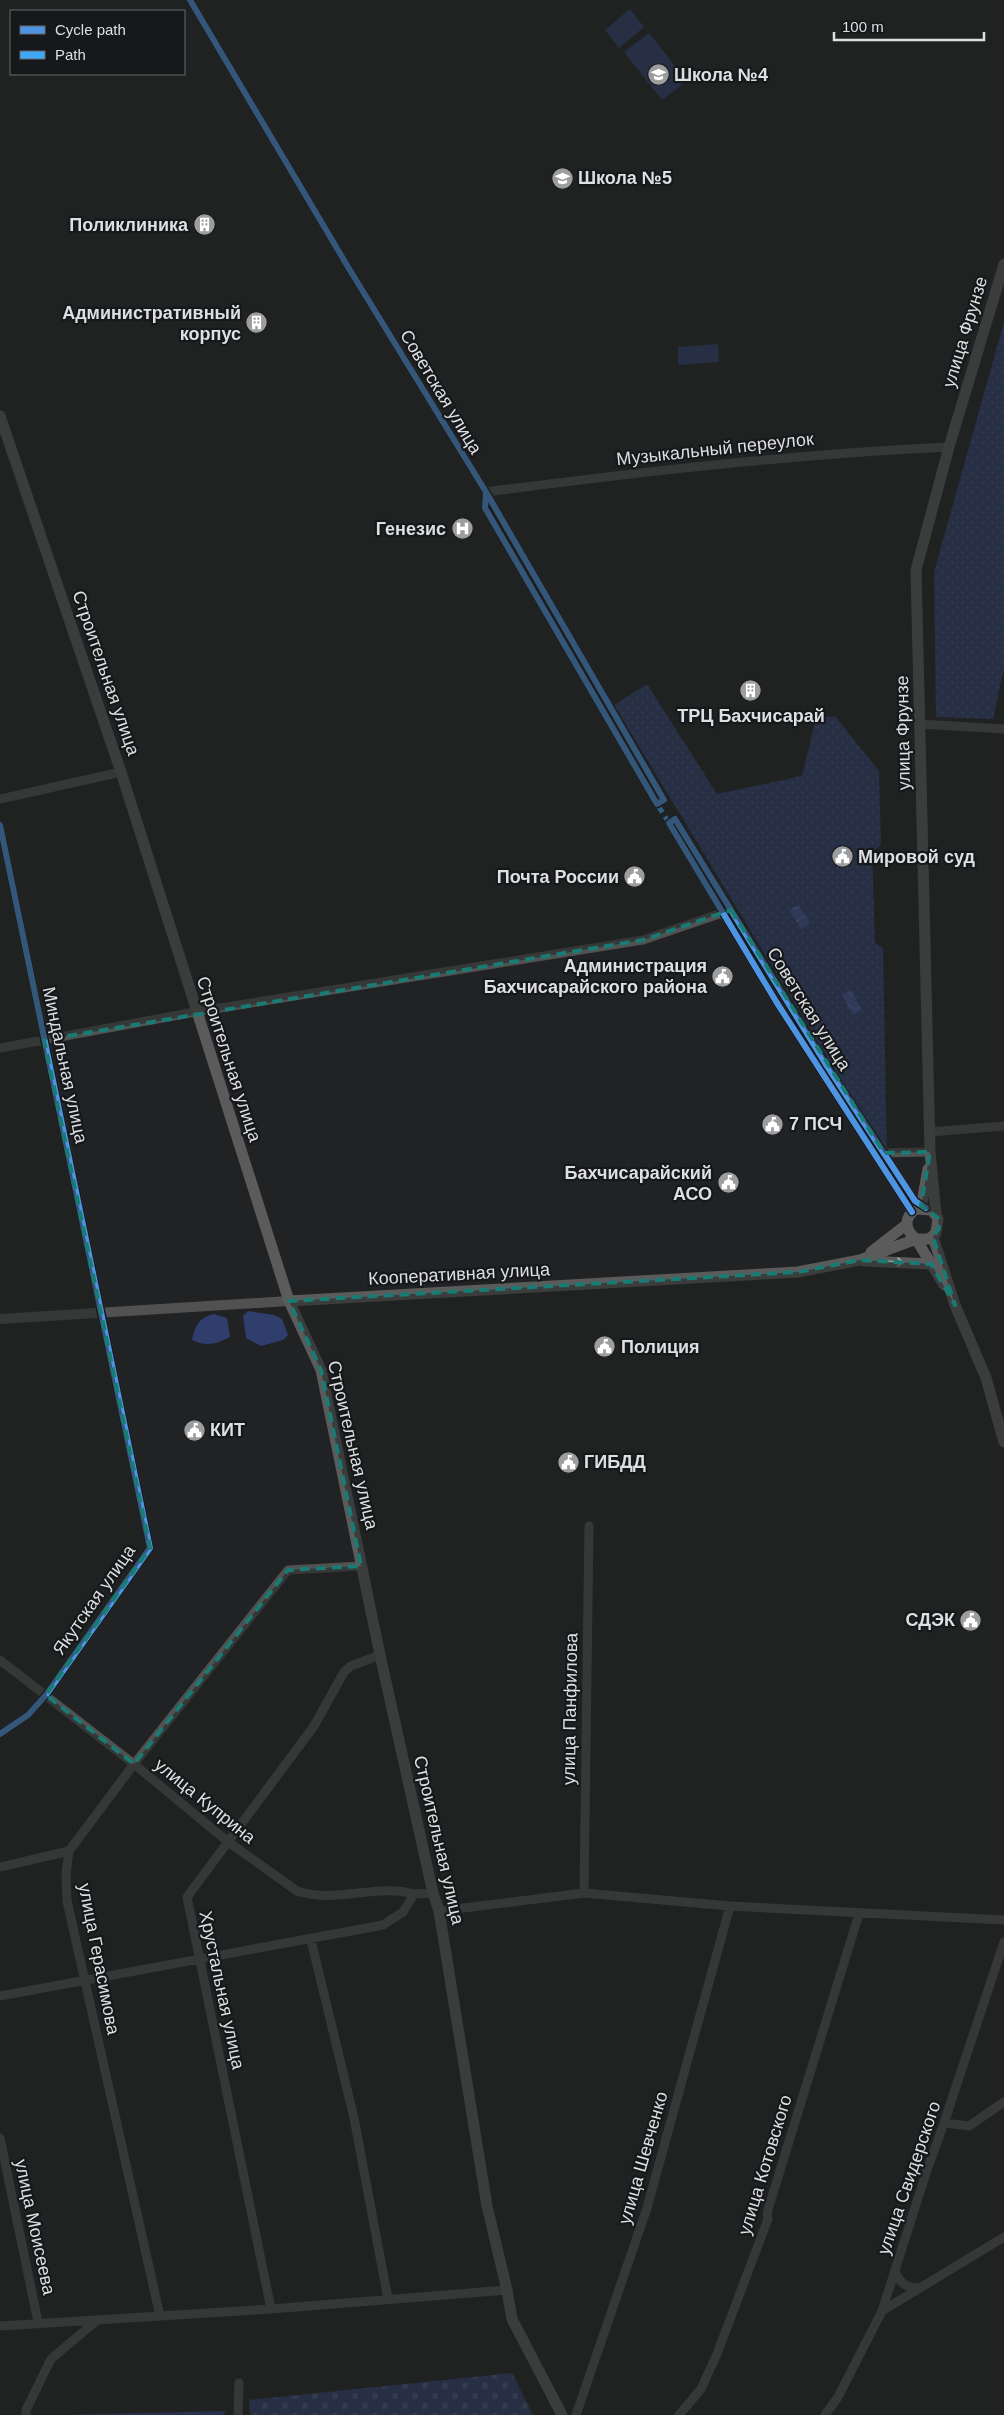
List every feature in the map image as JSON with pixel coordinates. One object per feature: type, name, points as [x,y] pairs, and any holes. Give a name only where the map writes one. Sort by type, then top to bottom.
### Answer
[{"type":"main road","name":"улица Фрунзе","points":[[924,1211],[930,1152],[930,1132],[916,570],[949,447],[1004,264]]},
{"type":"main road","name":"Строительная улица","points":[[0,416],[121,772],[195,1012],[289,1301],[321,1370],[380,1656],[433,1893],[439,1911],[487,2206],[512,2319],[562,2415]]},
{"type":"main road","points":[[860,1260],[924,1211],[939,1228],[933,1237],[925,1240],[916,1239]]},
{"type":"main road","points":[[907,1224],[910,1234],[916,1239],[955,1305]]},
{"type":"main road","points":[[933,1237],[955,1305],[986,1378],[1004,1442]]},
{"type":"main road","name":"Кооперативная улица","points":[[289,1301],[798,1272],[860,1260],[916,1239]]},
{"type":"main road","points":[[860,1260],[931,1264]]},
{"type":"street","name":"Советская улица","points":[[190,0],[353,275],[486,492],[664,800]]},
{"type":"street","name":"Музыкальный переулок","points":[[486,492],[663,469],[848,452],[949,447]]},
{"type":"street","points":[[920,724],[1004,728]]},
{"type":"street","points":[[0,799],[121,772]]},
{"type":"street","points":[[675,819],[668,823],[727,912],[777,1003],[874,1153],[924,1211]]},
{"type":"street","name":"Миндальная улица","points":[[0,825],[100,1311]]},
{"type":"street","name":"Советская улица","points":[[727,912],[915,1201],[924,1211]]},
{"type":"street","points":[[0,1048],[195,1012],[643,940],[727,912]]},
{"type":"street","points":[[930,1132],[1004,1126]]},
{"type":"street","points":[[874,1153],[930,1152]]},
{"type":"street","name":"Кооперативная улица","points":[[0,1319],[100,1311],[289,1301]]},
{"type":"street","name":"Якутская улица","points":[[0,1734],[28,1715],[46,1695],[150,1548],[100,1311]]},
{"type":"street","name":"улица Панфилова","points":[[584,1893],[589,1526]]},
{"type":"street","points":[[0,1867],[69,1851],[134,1764],[288,1570],[361,1566]]},
{"type":"street","name":"Хрустальная улица","points":[[271,2309],[187,1897],[314,1726],[344,1672],[351,1666],[380,1656]]},
{"type":"street","name":"улица Куприна","points":[[0,1660],[134,1764],[227,1841],[285,1884],[310,1896],[399,1890],[414,1894],[433,1893]]},
{"type":"street","name":"улица Герасимова","points":[[69,1851],[66,1874],[68,1901],[160,2316]]},
{"type":"street","points":[[439,1911],[584,1893],[730,1906],[1004,1920]]},
{"type":"street","points":[[0,1996],[86,1982],[383,1925],[403,1912],[414,1894]]},
{"type":"street","name":"улица Шевченко","points":[[576,2415],[647,2208],[730,1906]]},
{"type":"street","name":"улица Котовского","points":[[678,2415],[701,2389],[717,2354],[768,2219],[767,2213],[859,1914]]},
{"type":"street","points":[[311,1940],[354,2118],[388,2299]]},
{"type":"street","name":"улица Свидерского","points":[[825,2415],[838,2397],[882,2311],[927,2170],[1004,1942]]},
{"type":"street","points":[[944,2124],[969,2126],[1004,2102]]},
{"type":"street","name":"улица Моисеева","points":[[0,2138],[38,2322]]},
{"type":"street","points":[[882,2311],[1004,2237]]},
{"type":"street","points":[[895,2272],[904,2285],[909,2288],[919,2288]]},
{"type":"street","points":[[0,2326],[38,2322],[96,2321],[271,2309],[507,2290]]},
{"type":"street","points":[[26,2415],[26,2410],[52,2359],[96,2321]]},
{"type":"street","points":[[238,2415],[239,2383]]},
{"type":"highlighted area","points":[[731,910],[884,1153],[930,1152],[921,1206],[938,1218],[939,1228],[933,1237],[955,1305],[931,1264],[860,1260],[798,1272],[289,1301],[321,1370],[361,1566],[288,1570],[134,1764],[46,1695],[150,1548],[44,1040],[643,940]]},
{"type":"green space","points":[[630,9],[644,27],[619,48],[605,30]]},
{"type":"green space","points":[[649,33],[687,81],[662,100],[624,52]]},
{"type":"green space","points":[[1004,322],[1004,668],[993,719],[936,717],[934,572]]},
{"type":"green space","points":[[718,344],[719,362],[678,365],[678,347]]},
{"type":"green space","points":[[647,684],[717,794],[802,776],[816,718],[835,716],[879,771],[881,845],[872,851],[875,943],[883,948],[887,1156],[614,705]]},
{"type":"green space","points":[[248,1311],[274,1315],[282,1319],[288,1335],[283,1340],[261,1346],[246,1338],[243,1316]]},
{"type":"green space","points":[[214,1314],[227,1318],[230,1337],[211,1344],[192,1340],[199,1323]]},
{"type":"green space","points":[[512,2373],[533,2415],[250,2415],[249,2400]]},
{"type":"green space","points":[[225,2411],[224,2415],[68,2415]]},
{"type":"water","points":[[798,905],[810,923],[801,929],[789,910]]},
{"type":"water","points":[[851,990],[862,1010],[853,1015],[842,995]]},
{"type":"marked path","points":[[657,804],[669,823]]},
{"type":"cycle path","points":[[190,0],[348,267],[486,492],[664,800],[657,804],[485,508],[486,492]]},
{"type":"cycle path","points":[[912,1212],[777,1003],[669,823],[675,819],[825,1063],[915,1201],[926,1208]]},
{"type":"cycle path","points":[[0,825],[150,1548],[46,1695],[28,1715],[0,1734]]},
{"type":"place","name":"Школа №4","points":[[658,75]]},
{"type":"place","name":"Школа №5","points":[[562,178]]},
{"type":"place","name":"Поликлиника","points":[[204,225]]},
{"type":"place","name":"Административный корпус","points":[[257,323]]},
{"type":"place","name":"Генезис","points":[[462,529]]},
{"type":"place","name":"ТРЦ Бахчисарай","points":[[751,691]]},
{"type":"place","name":"Мировой суд","points":[[842,857]]},
{"type":"place","name":"Почта России","points":[[635,877]]},
{"type":"place","name":"Администрация Бахчисарайского района","points":[[723,976]]},
{"type":"place","name":"7 ПСЧ","points":[[773,1124]]},
{"type":"place","name":"Бахчисарайский АСО","points":[[728,1183]]},
{"type":"place","name":"Полиция","points":[[605,1347]]},
{"type":"place","name":"КИТ","points":[[194,1430]]},
{"type":"place","name":"ГИБДД","points":[[568,1462]]},
{"type":"place","name":"СДЭК","points":[[971,1620]]}]
